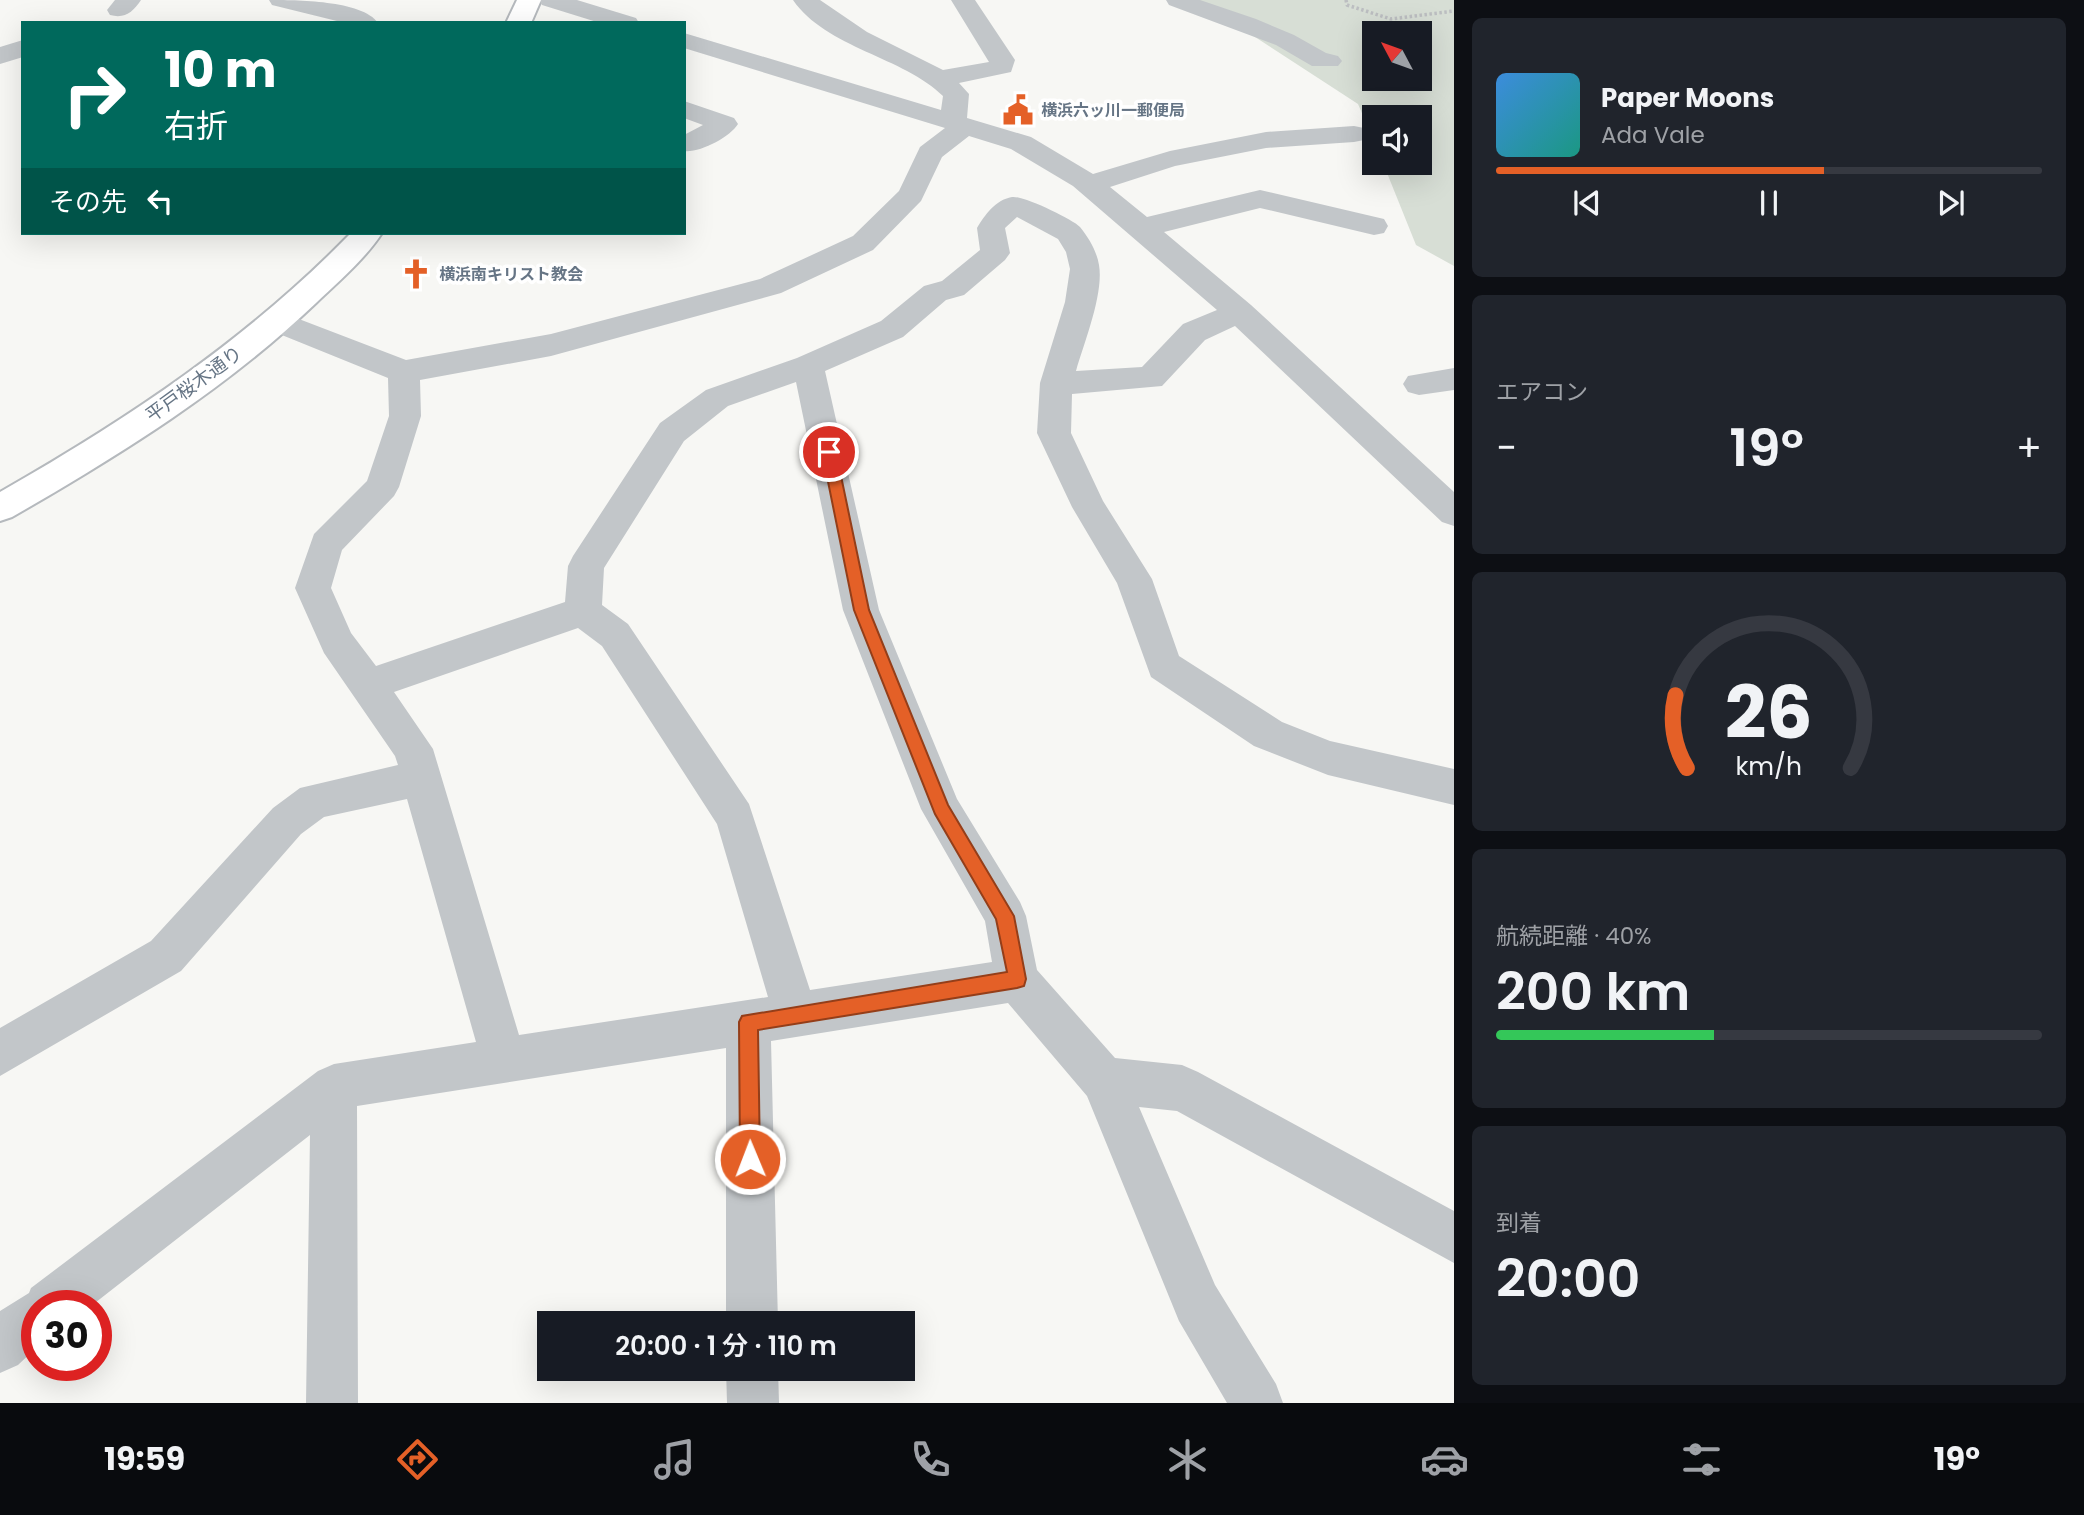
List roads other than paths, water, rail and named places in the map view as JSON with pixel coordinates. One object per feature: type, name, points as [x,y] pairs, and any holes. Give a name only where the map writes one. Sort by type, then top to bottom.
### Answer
[{"type":"main road","points":[[519,21],[529,0]]},
{"type":"main road","name":"平戸桜木通り","points":[[0,508],[132,428],[217,370],[278,322],[365,235]]},
{"type":"street","points":[[281,0],[348,15],[362,21]]},
{"type":"street","points":[[551,0],[620,21]]},
{"type":"street","points":[[805,0],[830,21],[877,48],[942,78],[956,94],[959,124]]},
{"type":"street","points":[[942,78],[1002,68],[1002,60],[963,0]]},
{"type":"street","points":[[1178,0],[1229,20],[1247,24],[1285,40],[1321,61],[1329,61]]},
{"type":"street","points":[[686,41],[1021,143],[1056,160],[1090,184],[1240,312],[1454,513]]},
{"type":"street","points":[[0,56],[21,49]]},
{"type":"street","points":[[686,110],[725,124],[690,144]]},
{"type":"street","points":[[278,322],[404,372],[551,345],[771,286],[863,243],[911,195],[930,153],[959,124]]},
{"type":"street","points":[[1090,184],[1170,159],[1266,140],[1354,134]]},
{"type":"street","points":[[1204,152],[1256,200]]},
{"type":"street","points":[[1141,228],[1256,200],[1374,226]]},
{"type":"street","points":[[583,611],[586,566],[672,432],[717,398],[808,366],[892,329],[935,293],[953,288],[995,253],[991,228],[998,218],[1015,205],[1068,232],[1081,252],[1085,269],[1080,302],[1056,383],[1054,433],[1089,507],[1134,579],[1164,666],[1268,734],[1328,758],[1454,787]]},
{"type":"street","points":[[1056,383],[1151,378],[1194,332],[1240,312]]},
{"type":"street","points":[[808,366],[829,452],[861,610],[941,809],[1005,916],[1017,979],[1104,1080],[1197,1303],[1257,1403]]},
{"type":"street","points":[[404,372],[405,416],[382,487],[326,544],[313,588],[337,642],[412,749],[505,1061]]},
{"type":"street","points":[[1419,384],[1443,378],[1454,379]]},
{"type":"street","points":[[367,685],[583,611]]},
{"type":"street","points":[[583,611],[615,635],[735,817],[795,1014]]},
{"type":"street","points":[[0,1053],[166,956],[287,821],[313,801],[421,778]]},
{"type":"street","points":[[70,1290],[334,1087],[1017,979]]},
{"type":"street","points":[[748,1022],[752,1311]]},
{"type":"street","points":[[1104,1080],[1182,1088],[1454,1238]]},
{"type":"street","points":[[332,1403],[334,1087]]},
{"type":"street","points":[[0,1347],[5,1339],[21,1327]]},
{"type":"street","points":[[752,1381],[753,1403]]},
{"type":"place","name":"横浜六ッ川一郵便局","points":[[1018,110]]},
{"type":"place","name":"横浜南キリスト教会","points":[[416,274]]}]
